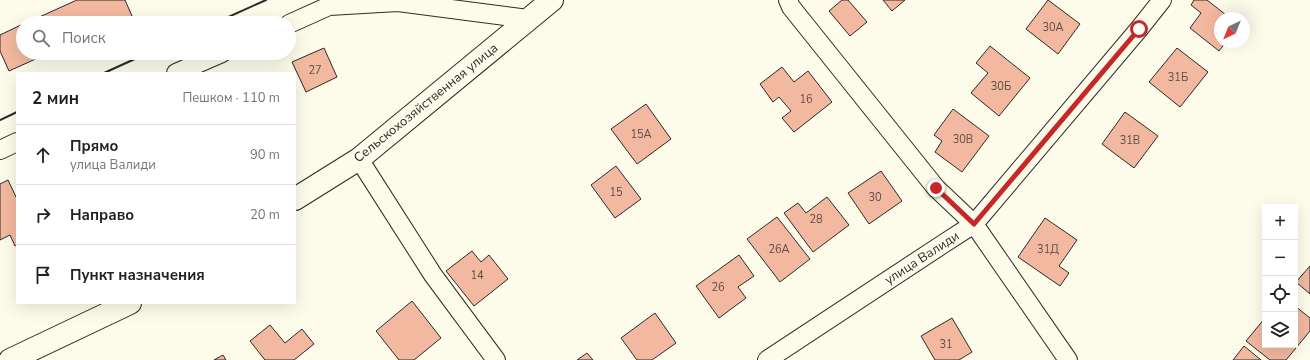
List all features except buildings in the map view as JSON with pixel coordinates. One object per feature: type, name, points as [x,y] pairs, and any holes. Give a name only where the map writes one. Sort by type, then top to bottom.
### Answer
[{"type":"main road","name":"Сельскохозяйственная улица","points":[[296,198],[358,159],[552,0]]},
{"type":"main road","points":[[10,360],[128,304]]},
{"type":"street","points":[[788,0],[791,7],[936,188],[974,224],[1068,360]]},
{"type":"street","name":"улица Валиди","points":[[767,360],[974,224],[1162,0]]},
{"type":"street","points":[[296,21],[329,6],[398,2],[528,19]]},
{"type":"street","points":[[178,72],[206,60]]},
{"type":"street","points":[[0,150],[16,142]]},
{"type":"street","points":[[358,159],[433,275],[496,360]]},
{"type":"wall","points":[[231,16],[266,0]]},
{"type":"wall","points":[[106,72],[133,60]]},
{"type":"wall","points":[[0,120],[16,112]]},
{"type":"route","points":[[936,188],[974,224],[1139,29]]}]
